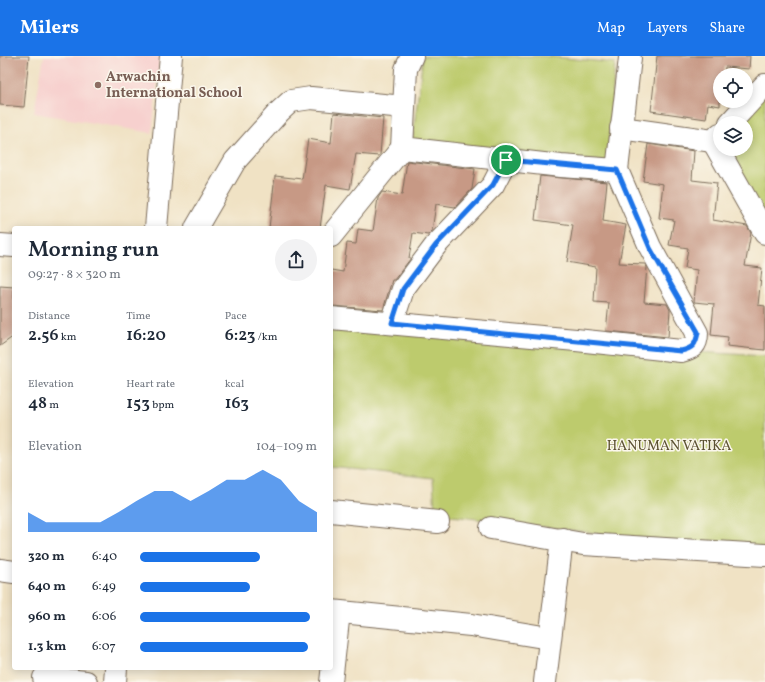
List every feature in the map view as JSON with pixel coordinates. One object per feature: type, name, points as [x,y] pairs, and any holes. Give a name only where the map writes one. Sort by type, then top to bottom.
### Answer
[{"type":"street","points":[[156,226],[171,56]]},
{"type":"street","points":[[333,234],[402,148],[406,69],[412,56]]},
{"type":"street","points":[[333,318],[681,351],[691,348],[697,342],[698,332],[650,248],[617,170],[629,57]]},
{"type":"street","points":[[737,116],[765,86]]},
{"type":"street","points":[[197,226],[235,162],[279,112],[291,101],[311,98],[404,106]]},
{"type":"street","points":[[621,128],[713,137]]},
{"type":"street","points":[[402,148],[506,160],[617,170]]},
{"type":"street","points":[[726,156],[765,233]]},
{"type":"street","points":[[392,323],[403,289],[436,245],[493,185],[506,160]]},
{"type":"street","points":[[0,245],[12,246]]},
{"type":"street","points":[[333,511],[438,522]]},
{"type":"street","points":[[491,528],[562,539],[583,544],[765,555]]},
{"type":"street","points":[[546,682],[549,638],[562,539]]},
{"type":"street","points":[[0,570],[12,572]]},
{"type":"street","points":[[333,646],[335,611],[471,625],[549,638]]},
{"type":"street","points":[[116,670],[116,682]]},
{"type":"street","points":[[331,682],[332,670]]},
{"type":"street","points":[[44,678],[86,682]]},
{"type":"shaded area","name":"Arwachin International School","points":[[44,56],[160,56],[152,133],[34,113]]},
{"type":"green space","points":[[423,56],[544,56],[615,63],[607,162],[412,143]]},
{"type":"green space","points":[[765,84],[765,248],[720,156],[753,156],[753,116],[735,116],[743,108],[753,108],[753,97]]},
{"type":"green space","name":"HANUMAN VATIKA","points":[[333,322],[578,345],[765,356],[765,553],[435,514],[433,478],[333,467]]},
{"type":"building","points":[[0,56],[29,56],[24,107],[0,105]]},
{"type":"building","points":[[657,56],[750,56],[749,68],[713,68],[713,105],[708,104],[706,119],[651,111]]},
{"type":"building","points":[[334,113],[383,118],[380,155],[356,154],[350,189],[326,185],[320,226],[269,226],[275,176],[302,179],[308,139],[331,143]]},
{"type":"building","points":[[648,144],[694,151],[692,180],[717,183],[713,220],[747,226],[751,233],[745,266],[762,268],[758,305],[765,306],[765,350],[727,346],[728,337],[711,335],[714,304],[694,302],[697,270],[685,268],[688,248],[669,245],[674,220],[659,218],[663,184],[643,181]]},
{"type":"building","points":[[407,161],[475,169],[472,189],[455,207],[436,204],[432,231],[428,235],[413,233],[409,258],[411,258],[394,280],[392,280],[383,310],[333,306],[333,270],[343,272],[347,243],[356,244],[358,229],[373,231],[378,198],[382,192],[402,195]]},
{"type":"building","points":[[540,176],[607,182],[603,221],[626,225],[619,263],[645,264],[647,267],[644,302],[667,304],[670,310],[668,337],[606,331],[609,303],[594,302],[596,267],[567,262],[573,225],[535,220]]},
{"type":"building","points":[[0,286],[12,287],[12,337],[0,346]]},
{"type":"place","name":"Arwachin International School","points":[[98,85]]},
{"type":"route","points":[[506,160],[617,170],[650,248],[698,332],[697,342],[691,348],[681,351],[392,323],[403,289],[436,245],[493,185],[506,160]]}]
